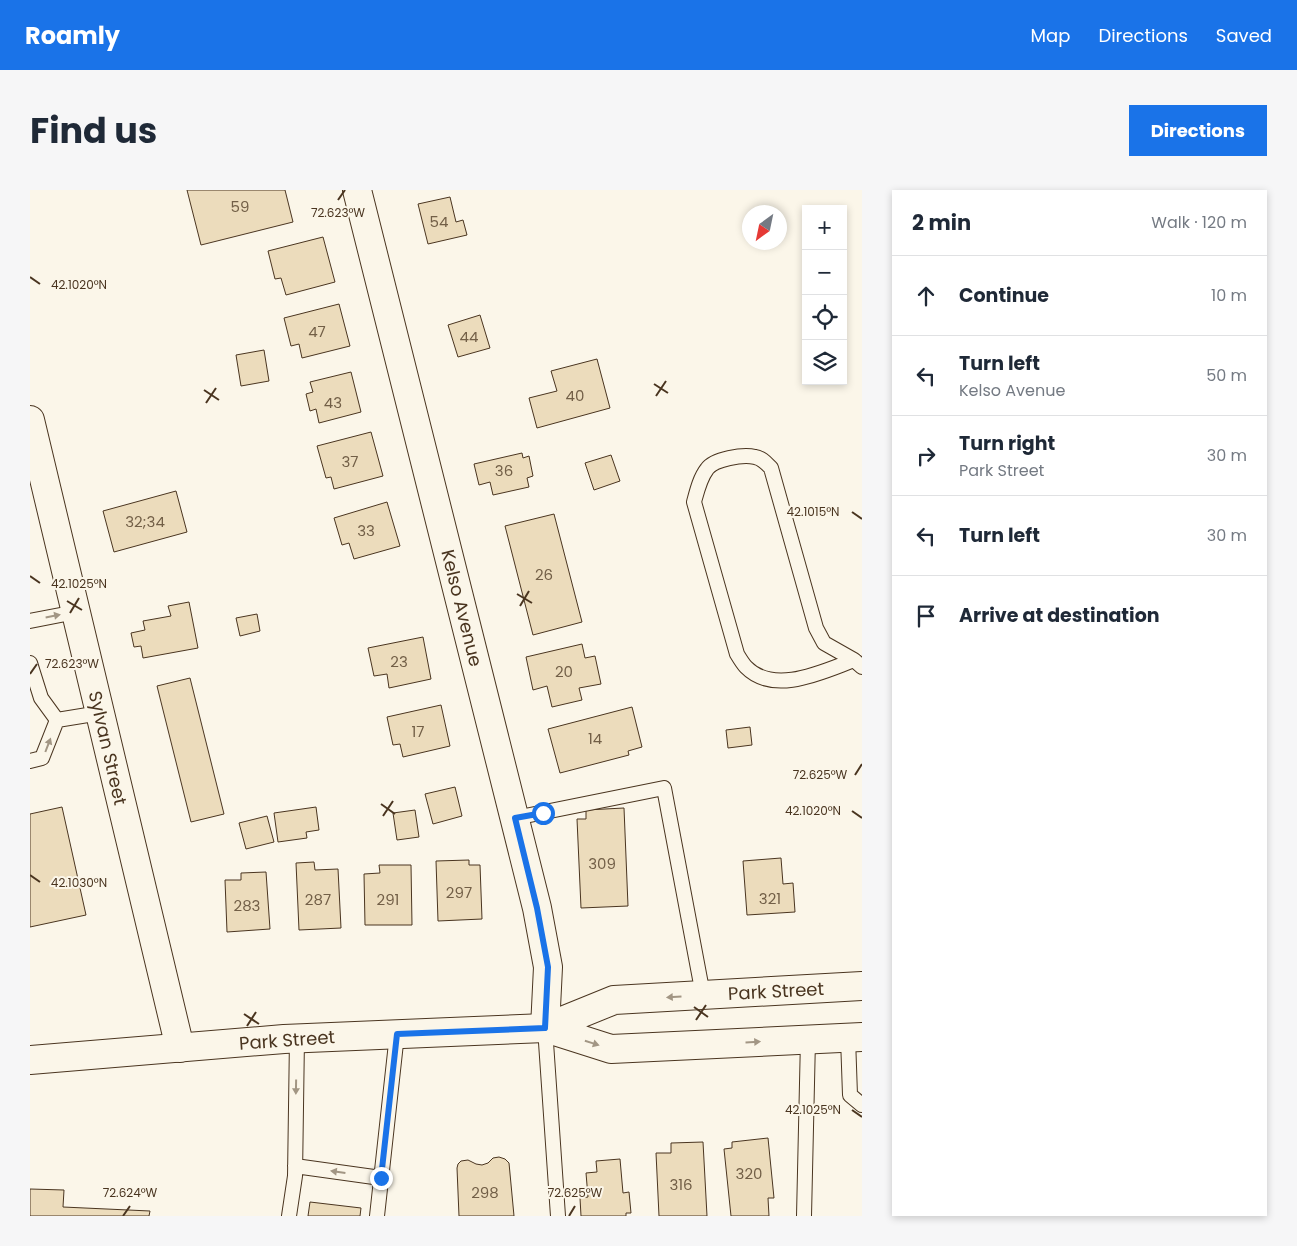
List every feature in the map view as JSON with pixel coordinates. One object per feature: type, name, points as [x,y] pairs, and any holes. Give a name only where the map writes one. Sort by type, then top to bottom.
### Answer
[{"type":"street","name":"Kelso Avenue","points":[[357,190],[537,908],[548,967],[545,1028]]},
{"type":"street","name":"Sylvan Street","points":[[30,420],[180,1048]]},
{"type":"street","name":"Park Street","points":[[30,1060],[297,1038],[545,1028],[614,1000],[862,986]]},
{"type":"street","name":"Park Street","points":[[545,1028],[611,1049],[855,1038]]},
{"type":"lane","points":[[754,456],[763,460],[771,468],[816,628],[824,643],[858,663],[807,677],[783,681],[767,679],[755,674],[746,667],[738,654],[694,502],[699,484],[708,468],[725,458],[754,456]]},
{"type":"lane","points":[[30,621],[76,612]]},
{"type":"lane","points":[[30,663],[35,698],[57,720]]},
{"type":"lane","points":[[57,720],[100,713]]},
{"type":"lane","points":[[30,761],[42,758],[57,720]]},
{"type":"lane","points":[[515,818],[664,788],[703,995]]},
{"type":"lane","points":[[545,1028],[558,1216]]},
{"type":"lane","points":[[377,1216],[397,1034]]},
{"type":"lane","points":[[289,1216],[295,1166],[297,1038]]},
{"type":"lane","points":[[855,1038],[850,1096],[862,1105]]},
{"type":"lane","points":[[804,1216],[808,1040]]},
{"type":"lane","points":[[295,1166],[381,1178]]},
{"type":"building","points":[[187,190],[285,190],[293,222],[201,245]]},
{"type":"building","points":[[450,197],[456,222],[463,220],[467,235],[428,244],[418,204]]},
{"type":"building","points":[[323,237],[335,282],[286,295],[281,278],[275,279],[268,251]]},
{"type":"building","points":[[339,304],[350,346],[302,358],[299,344],[291,346],[284,318]]},
{"type":"building","points":[[480,315],[490,348],[458,357],[448,325]]},
{"type":"building","points":[[264,350],[269,381],[241,386],[236,355]]},
{"type":"building","points":[[597,359],[610,408],[537,428],[529,398],[557,391],[551,371]]},
{"type":"building","points":[[351,372],[361,412],[319,423],[316,409],[310,411],[306,394],[313,392],[310,382]]},
{"type":"building","points":[[371,432],[383,476],[334,489],[331,477],[326,478],[317,446]]},
{"type":"building","points":[[522,453],[523,458],[529,456],[533,476],[527,478],[529,487],[493,495],[490,482],[479,485],[474,464]]},
{"type":"building","points":[[611,455],[620,481],[594,490],[585,463]]},
{"type":"building","points":[[176,491],[187,532],[114,552],[103,511]]},
{"type":"building","points":[[387,502],[400,546],[354,559],[349,543],[342,545],[334,518]]},
{"type":"building","points":[[554,514],[582,622],[533,635],[505,526]]},
{"type":"building","points":[[189,602],[198,648],[143,658],[141,646],[134,647],[131,633],[145,630],[143,621],[171,616],[168,606]]},
{"type":"building","points":[[257,614],[260,631],[240,636],[236,618]]},
{"type":"building","points":[[423,637],[431,679],[389,688],[387,674],[374,676],[368,648]]},
{"type":"building","points":[[582,644],[585,658],[595,656],[601,684],[579,688],[582,700],[552,707],[547,686],[533,690],[526,657]]},
{"type":"building","points":[[190,678],[224,814],[191,822],[157,686]]},
{"type":"building","points":[[441,705],[450,746],[403,757],[400,744],[393,745],[387,717]]},
{"type":"building","points":[[632,707],[642,747],[628,751],[629,755],[560,773],[548,729]]},
{"type":"building","points":[[750,727],[752,745],[728,748],[726,730]]},
{"type":"building","points":[[455,787],[462,816],[433,824],[425,794]]},
{"type":"building","points":[[62,807],[86,915],[30,927],[30,814]]},
{"type":"building","points":[[316,807],[319,830],[306,832],[307,838],[278,842],[274,813]]},
{"type":"building","points":[[624,808],[628,906],[581,908],[577,819],[586,819],[586,810]]},
{"type":"building","points":[[415,810],[419,837],[397,840],[393,813]]},
{"type":"building","points":[[267,816],[274,842],[246,849],[239,823]]},
{"type":"building","points":[[781,858],[783,884],[793,883],[795,912],[747,915],[743,861]]},
{"type":"building","points":[[469,860],[469,865],[480,865],[482,919],[438,921],[436,861]]},
{"type":"building","points":[[314,862],[315,870],[338,869],[341,928],[299,930],[296,863]]},
{"type":"building","points":[[379,865],[411,865],[412,925],[365,925],[364,874],[380,873]]},
{"type":"building","points":[[266,872],[270,929],[227,932],[225,880],[241,880],[241,873]]},
{"type":"building","points":[[768,1138],[774,1198],[768,1198],[769,1216],[731,1216],[724,1149],[732,1148],[732,1142]]},
{"type":"building","points":[[703,1142],[707,1216],[659,1216],[656,1153],[671,1153],[671,1143]]},
{"type":"building","points":[[499,1157],[509,1163],[514,1216],[459,1216],[458,1164],[461,1161],[468,1160],[482,1165],[488,1163],[493,1158]]},
{"type":"building","points":[[620,1159],[623,1193],[629,1192],[631,1213],[626,1213],[626,1216],[581,1216],[580,1198],[588,1197],[586,1173],[597,1172],[596,1161]]},
{"type":"building","points":[[30,1189],[64,1190],[63,1207],[150,1211],[149,1216],[30,1216]]},
{"type":"building","points":[[310,1202],[361,1208],[360,1216],[308,1216]]},
{"type":"route","points":[[381,1178],[397,1034],[545,1028],[548,967],[537,908],[515,818],[543,813]]}]
